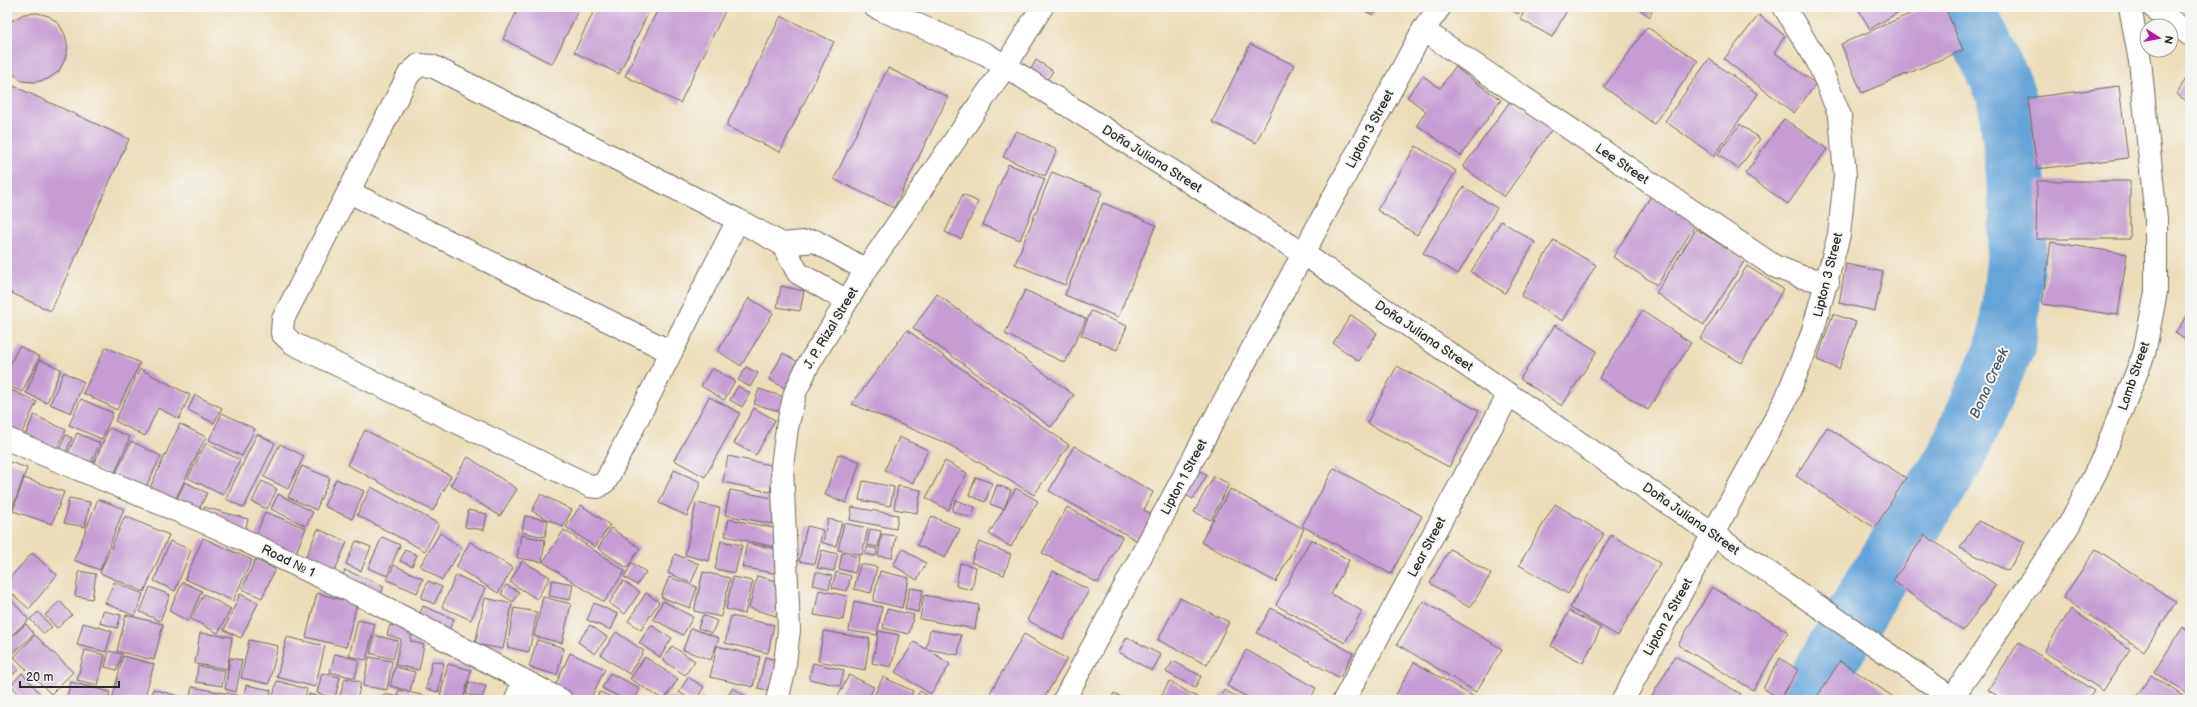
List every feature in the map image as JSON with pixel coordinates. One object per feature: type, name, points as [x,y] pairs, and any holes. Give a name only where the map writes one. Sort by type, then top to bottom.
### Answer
[{"type":"street","name":"Doña Juliana Street","points":[[875,7],[986,54],[1304,254],[1713,533],[1818,608],[1952,699]]},
{"type":"street","name":"J. P. Rizal Street","points":[[776,700],[784,672],[789,630],[782,466],[787,428],[795,393],[807,366],[866,270],[1005,67],[1042,7]]},
{"type":"street","name":"Lipton 3 Street","points":[[1304,254],[1423,30],[1440,7]]},
{"type":"street","name":"Lipton 3 Street","points":[[1713,533],[1786,399],[1812,334],[1828,282],[1839,235],[1845,176],[1840,116],[1818,62],[1784,7]]},
{"type":"street","name":"Lamb Street","points":[[1952,699],[2069,525],[2100,464],[2144,354],[2156,292],[2156,219],[2140,61],[2130,7]]},
{"type":"street","points":[[2153,7],[2190,35]]},
{"type":"street","name":"Lee Street","points":[[1423,30],[1774,266],[1802,277],[1828,282]]},
{"type":"street","points":[[738,220],[606,481],[598,487],[590,486],[292,343],[282,333],[283,319],[409,74],[418,65],[432,66],[738,220],[782,244],[798,273],[847,301]]},
{"type":"street","points":[[349,192],[671,352]]},
{"type":"street","points":[[782,244],[815,241],[866,270]]},
{"type":"street","name":"Lipton 1 Street","points":[[1064,700],[1304,254]]},
{"type":"street","name":"Lear Street","points":[[1344,700],[1509,394]]},
{"type":"street","name":"Road № 1","points":[[7,439],[216,527],[376,603],[520,690],[561,700]]},
{"type":"street","name":"Lipton 2 Street","points":[[1623,700],[1713,533]]},
{"type":"building","points":[[519,7],[580,7],[552,64],[503,39]]},
{"type":"building","points":[[596,7],[651,7],[619,74],[574,52]]},
{"type":"building","points":[[659,7],[727,7],[680,103],[625,76]]},
{"type":"building","points":[[1356,7],[1378,7],[1373,15]]},
{"type":"building","points":[[1504,7],[1522,7],[1518,14]]},
{"type":"building","points":[[1527,7],[1569,7],[1552,37],[1520,19]]},
{"type":"building","points":[[1636,7],[1653,7],[1650,17]]},
{"type":"building","points":[[1857,7],[1907,7],[1870,29]]},
{"type":"building","points":[[1925,7],[1945,7],[1963,50],[1862,93],[1841,44]]},
{"type":"building","points":[[37,13],[49,16],[59,24],[65,35],[68,47],[65,59],[59,71],[48,79],[35,82],[22,81],[7,69],[7,26],[11,21],[24,14]]},
{"type":"building","points":[[1759,15],[1785,36],[1774,52],[1816,84],[1794,113],[1724,59]]},
{"type":"building","points":[[781,16],[834,42],[780,152],[726,126]]},
{"type":"building","points":[[1647,27],[1698,61],[1654,124],[1604,87]]},
{"type":"building","points":[[1250,44],[1294,65],[1256,143],[1212,122]]},
{"type":"building","points":[[1709,59],[1758,94],[1714,156],[1665,121]]},
{"type":"building","points":[[1036,60],[1053,71],[1043,86],[1027,76]]},
{"type":"building","points":[[1455,67],[1501,100],[1461,156],[1417,125],[1426,111],[1407,97],[1423,76],[1440,88]]},
{"type":"building","points":[[888,68],[948,97],[894,208],[834,179]]},
{"type":"building","points":[[2190,73],[2190,103],[2176,94]]},
{"type":"building","points":[[7,83],[129,139],[51,311],[7,291]]},
{"type":"building","points":[[2119,86],[2128,158],[2037,169],[2028,98]]},
{"type":"building","points":[[1511,100],[1552,129],[1504,197],[1463,167]]},
{"type":"building","points":[[1784,119],[1827,149],[1788,204],[1745,174]]},
{"type":"building","points":[[1740,124],[1760,139],[1738,169],[1718,154]]},
{"type":"building","points":[[1016,131],[1057,150],[1045,176],[1003,157]]},
{"type":"building","points":[[1416,146],[1456,171],[1417,235],[1377,210]]},
{"type":"building","points":[[1008,164],[1045,179],[1020,240],[983,225]]},
{"type":"building","points":[[1052,172],[1102,192],[1065,285],[1015,264]]},
{"type":"building","points":[[2037,181],[2130,181],[2130,239],[2036,239]]},
{"type":"building","points":[[1463,187],[1497,208],[1458,274],[1423,253]]},
{"type":"building","points":[[963,194],[978,202],[961,239],[945,232]]},
{"type":"building","points":[[1651,196],[1696,224],[1657,285],[1613,257]]},
{"type":"building","points":[[1103,203],[1156,225],[1118,317],[1065,295]]},
{"type":"building","points":[[1501,221],[1535,242],[1505,293],[1471,272]]},
{"type":"building","points":[[1696,229],[1745,260],[1704,325],[1656,293]]},
{"type":"building","points":[[1554,240],[1596,265],[1563,321],[1521,296]]},
{"type":"building","points":[[2051,242],[2127,254],[2118,315],[2042,304]]},
{"type":"building","points":[[1846,264],[1883,272],[1875,311],[1839,303]]},
{"type":"building","points":[[1747,266],[1783,289],[1742,363],[1700,339]]},
{"type":"building","points":[[781,286],[804,291],[800,311],[777,307]]},
{"type":"building","points":[[1025,290],[1086,319],[1065,363],[1005,334]]},
{"type":"building","points":[[937,294],[1074,395],[1051,427],[913,328]]},
{"type":"building","points":[[749,298],[773,313],[741,366],[718,351]]},
{"type":"building","points":[[1091,311],[1127,326],[1117,350],[1081,335]]},
{"type":"building","points":[[1642,311],[1691,343],[1648,410],[1599,378]]},
{"type":"building","points":[[2190,311],[2190,343],[2175,333]]},
{"type":"building","points":[[1833,314],[1856,322],[1839,369],[1817,360]]},
{"type":"building","points":[[1351,315],[1377,333],[1359,361],[1333,343]]},
{"type":"building","points":[[1555,325],[1597,351],[1562,406],[1520,379]]},
{"type":"building","points":[[907,330],[1069,445],[1034,495],[948,444],[852,404]]},
{"type":"building","points":[[19,346],[40,357],[22,392],[7,385],[7,371]]},
{"type":"building","points":[[106,347],[140,363],[117,410],[83,393]]},
{"type":"building","points":[[783,353],[803,365],[788,390],[769,379]]},
{"type":"building","points":[[40,360],[61,369],[47,403],[26,393]]},
{"type":"building","points":[[1397,366],[1479,411],[1449,467],[1367,423]]},
{"type":"building","points":[[746,367],[758,373],[750,387],[738,380]]},
{"type":"building","points":[[712,368],[735,381],[724,400],[701,386]]},
{"type":"building","points":[[140,369],[190,395],[179,419],[158,408],[145,436],[115,421]]},
{"type":"building","points":[[64,372],[84,382],[71,413],[50,404]]},
{"type":"building","points":[[738,386],[750,393],[742,407],[730,400]]},
{"type":"building","points":[[7,388],[37,402],[14,448],[7,445]]},
{"type":"building","points":[[759,389],[787,398],[783,412],[754,404]]},
{"type":"building","points":[[195,395],[222,408],[214,423],[188,410]]},
{"type":"building","points":[[709,397],[740,413],[705,477],[674,460]]},
{"type":"building","points":[[81,399],[113,413],[102,439],[69,425]]},
{"type":"building","points":[[754,408],[775,420],[756,455],[734,443]]},
{"type":"building","points":[[222,413],[255,429],[242,456],[209,440]]},
{"type":"building","points":[[34,415],[66,430],[50,463],[19,449]]},
{"type":"building","points":[[180,424],[206,437],[171,508],[146,496]]},
{"type":"building","points":[[1827,427],[1906,478],[1875,528],[1796,476]]},
{"type":"building","points":[[109,428],[130,437],[113,477],[92,467]]},
{"type":"building","points":[[365,430],[451,476],[433,511],[347,465]]},
{"type":"building","points":[[77,433],[100,443],[85,477],[62,467]]},
{"type":"building","points":[[257,434],[275,443],[244,508],[226,499]]},
{"type":"building","points":[[66,435],[72,438],[62,462],[55,460]]},
{"type":"building","points":[[899,437],[928,450],[913,483],[885,470]]},
{"type":"building","points":[[131,441],[161,456],[144,491],[114,477]]},
{"type":"building","points":[[206,443],[240,460],[223,495],[188,478]]},
{"type":"building","points":[[280,444],[304,456],[288,489],[264,477]]},
{"type":"building","points":[[1074,446],[1153,492],[1144,510],[1160,519],[1145,545],[1049,491]]},
{"type":"building","points":[[838,454],[860,462],[846,503],[825,495]]},
{"type":"building","points":[[728,456],[775,466],[770,492],[723,482]]},
{"type":"building","points":[[468,457],[517,489],[500,516],[450,485]]},
{"type":"building","points":[[7,461],[27,468],[7,523]]},
{"type":"building","points":[[945,461],[967,473],[948,510],[926,498]]},
{"type":"building","points":[[302,466],[330,478],[316,510],[288,497]]},
{"type":"building","points":[[1334,468],[1422,516],[1391,574],[1302,526]]},
{"type":"building","points":[[1197,469],[1207,475],[1193,499],[1184,494]]},
{"type":"building","points":[[674,470],[701,482],[687,516],[659,503]]},
{"type":"building","points":[[1214,476],[1229,484],[1211,520],[1194,512]]},
{"type":"building","points":[[976,477],[992,483],[985,502],[969,495]]},
{"type":"building","points":[[24,478],[64,492],[52,524],[13,511]]},
{"type":"building","points":[[336,479],[364,491],[352,519],[324,506]]},
{"type":"building","points":[[262,481],[277,489],[267,509],[252,502]]},
{"type":"building","points":[[863,481],[894,487],[890,506],[859,500]]},
{"type":"building","points":[[185,482],[207,493],[196,516],[174,505]]},
{"type":"building","points":[[997,485],[1011,490],[1004,509],[990,504]]},
{"type":"building","points":[[898,486],[921,490],[917,513],[894,509]]},
{"type":"building","points":[[371,487],[439,524],[425,551],[357,515]]},
{"type":"building","points":[[1016,488],[1038,501],[1011,547],[989,534]]},
{"type":"building","points":[[1230,489],[1304,529],[1276,582],[1201,542]]},
{"type":"building","points":[[730,490],[778,499],[772,524],[725,515]]},
{"type":"building","points":[[278,494],[313,512],[306,526],[271,509]]},
{"type":"building","points":[[541,494],[572,510],[563,527],[532,511]]},
{"type":"building","points":[[69,498],[90,502],[85,527],[64,523]]},
{"type":"building","points":[[98,499],[124,509],[100,570],[74,560]]},
{"type":"building","points":[[956,500],[975,507],[971,518],[952,511]]},
{"type":"building","points":[[696,503],[720,508],[709,561],[685,555]]},
{"type":"building","points":[[1555,504],[1604,534],[1568,594],[1519,565]]},
{"type":"building","points":[[581,505],[610,525],[595,547],[566,527]]},
{"type":"building","points":[[204,507],[248,519],[243,540],[199,527]]},
{"type":"building","points":[[852,507],[898,515],[896,529],[850,520]]},
{"type":"building","points":[[1067,507],[1122,537],[1098,583],[1042,553]]},
{"type":"building","points":[[468,510],[487,514],[484,530],[465,527]]},
{"type":"building","points":[[265,512],[306,528],[291,565],[251,549]]},
{"type":"building","points":[[125,516],[169,535],[144,592],[100,573]]},
{"type":"building","points":[[525,516],[548,520],[545,537],[522,532]]},
{"type":"building","points":[[932,516],[960,529],[945,558],[917,545]]},
{"type":"building","points":[[729,519],[779,529],[776,547],[725,536]]},
{"type":"building","points":[[828,519],[842,522],[836,546],[823,543]]},
{"type":"building","points":[[1978,521],[2025,542],[2008,571],[1960,548]]},
{"type":"building","points":[[844,523],[868,528],[862,555],[838,550]]},
{"type":"building","points":[[807,526],[823,530],[815,564],[799,561]]},
{"type":"building","points":[[611,528],[640,548],[627,568],[598,548]]},
{"type":"building","points":[[318,529],[347,542],[331,580],[302,566]]},
{"type":"building","points":[[870,529],[881,531],[878,547],[867,545]]},
{"type":"building","points":[[564,530],[625,571],[604,602],[543,562]]},
{"type":"building","points":[[440,533],[462,548],[442,580],[420,566]]},
{"type":"building","points":[[882,534],[896,536],[892,558],[878,556]]},
{"type":"building","points":[[521,535],[545,540],[542,562],[517,558]]},
{"type":"building","points":[[1611,535],[1660,563],[1618,636],[1570,608]]},
{"type":"building","points":[[1925,535],[1996,585],[1963,631],[1893,581]]},
{"type":"building","points":[[382,537],[400,545],[387,576],[368,568]]},
{"type":"building","points":[[203,538],[252,560],[233,601],[185,579]]},
{"type":"building","points":[[1311,539],[1349,560],[1331,594],[1362,611],[1345,643],[1276,605]]},
{"type":"building","points":[[170,541],[191,550],[175,591],[154,581]]},
{"type":"building","points":[[356,541],[371,547],[361,571],[346,564]]},
{"type":"building","points":[[721,541],[742,545],[735,573],[715,569]]},
{"type":"building","points":[[470,542],[513,568],[498,593],[456,567]]},
{"type":"building","points":[[979,542],[1011,554],[1004,575],[971,562]]},
{"type":"building","points":[[747,543],[783,550],[778,574],[742,567]]},
{"type":"building","points":[[867,547],[877,549],[876,556],[865,554]]},
{"type":"building","points":[[903,549],[926,563],[917,580],[893,565]]},
{"type":"building","points":[[1450,549],[1491,574],[1470,608],[1430,583]]},
{"type":"building","points":[[2096,549],[2176,602],[2144,651],[2063,598]]},
{"type":"building","points":[[405,550],[417,555],[412,566],[400,561]]},
{"type":"building","points":[[822,550],[838,554],[834,571],[817,568]]},
{"type":"building","points":[[32,553],[57,575],[29,609],[7,589],[7,581]]},
{"type":"building","points":[[842,553],[859,557],[855,573],[839,569]]},
{"type":"building","points":[[675,554],[699,564],[691,583],[668,573]]},
{"type":"building","points":[[255,560],[275,569],[262,598],[242,589]]},
{"type":"building","points":[[522,561],[550,577],[537,599],[510,582]]},
{"type":"building","points":[[632,563],[646,572],[637,585],[624,577]]},
{"type":"building","points":[[960,563],[976,567],[972,590],[956,586]]},
{"type":"building","points":[[860,564],[877,567],[871,593],[854,589]]},
{"type":"building","points":[[394,565],[423,579],[417,593],[387,580]]},
{"type":"building","points":[[345,570],[384,586],[377,603],[338,586]]},
{"type":"building","points":[[79,571],[96,574],[92,599],[75,596]]},
{"type":"building","points":[[880,571],[909,578],[902,608],[873,601]]},
{"type":"building","points":[[1053,571],[1089,590],[1063,639],[1027,620]]},
{"type":"building","points":[[703,572],[730,578],[721,617],[694,611]]},
{"type":"building","points":[[816,572],[832,576],[829,589],[813,585]]},
{"type":"building","points":[[836,572],[851,576],[847,591],[832,588]]},
{"type":"building","points":[[456,575],[485,588],[471,620],[442,607]]},
{"type":"building","points":[[757,576],[785,583],[776,616],[749,608]]},
{"type":"building","points":[[669,577],[697,587],[690,608],[661,597]]},
{"type":"building","points":[[733,577],[753,581],[745,614],[726,609]]},
{"type":"building","points":[[552,580],[573,584],[570,600],[549,596]]},
{"type":"building","points":[[428,581],[442,587],[434,604],[421,598]]},
{"type":"building","points":[[623,581],[640,592],[625,614],[609,603]]},
{"type":"building","points":[[114,582],[143,594],[135,616],[105,603]]},
{"type":"building","points":[[183,582],[202,591],[188,621],[169,611]]},
{"type":"building","points":[[506,585],[519,592],[513,602],[501,594]]},
{"type":"building","points":[[150,587],[170,595],[160,621],[140,612]]},
{"type":"building","points":[[1712,587],[1788,632],[1753,690],[1678,645]]},
{"type":"building","points":[[910,588],[923,590],[918,612],[905,609]]},
{"type":"building","points":[[819,590],[847,596],[843,620],[814,615]]},
{"type":"building","points":[[317,593],[357,604],[346,647],[306,637]]},
{"type":"building","points":[[646,593],[659,602],[641,630],[628,621]]},
{"type":"building","points":[[204,594],[231,609],[218,633],[191,619]]},
{"type":"building","points":[[240,594],[258,603],[241,638],[224,630]]},
{"type":"building","points":[[7,595],[29,620],[7,639]]},
{"type":"building","points":[[924,595],[979,605],[975,629],[920,619]]},
{"type":"building","points":[[543,597],[571,604],[562,643],[534,636]]},
{"type":"building","points":[[485,598],[512,604],[503,649],[475,644]]},
{"type":"building","points":[[1180,598],[1229,622],[1207,665],[1158,640]]},
{"type":"building","points":[[60,601],[72,615],[57,628],[45,615]]},
{"type":"building","points":[[663,601],[693,617],[683,635],[653,619]]},
{"type":"building","points":[[854,601],[882,607],[877,635],[849,631]]},
{"type":"building","points":[[1423,601],[1502,649],[1476,692],[1397,644]]},
{"type":"building","points":[[594,603],[618,614],[611,630],[587,620]]},
{"type":"building","points":[[423,606],[454,619],[445,638],[415,625]]},
{"type":"building","points":[[514,608],[537,612],[529,652],[507,647]]},
{"type":"building","points":[[1271,608],[1353,653],[1340,678],[1257,633]]},
{"type":"building","points":[[887,609],[914,615],[909,634],[883,628]]},
{"type":"building","points":[[2071,609],[2130,649],[2103,691],[2044,651]]},
{"type":"building","points":[[103,611],[121,615],[117,628],[100,623]]},
{"type":"building","points":[[1569,611],[1601,628],[1583,663],[1551,646]]},
{"type":"building","points":[[38,612],[52,627],[44,634],[30,619]]},
{"type":"building","points":[[126,615],[163,624],[154,660],[117,651]]},
{"type":"building","points":[[703,615],[717,621],[712,633],[698,628]]},
{"type":"building","points":[[731,616],[774,625],[768,653],[725,643]]},
{"type":"building","points":[[358,620],[375,624],[366,660],[349,656]]},
{"type":"building","points":[[83,623],[112,631],[106,652],[77,645]]},
{"type":"building","points":[[26,624],[34,634],[9,657],[7,641]]},
{"type":"building","points":[[390,625],[413,630],[410,641],[424,645],[419,670],[395,665],[401,639],[387,635]]},
{"type":"building","points":[[590,625],[607,637],[595,654],[578,642]]},
{"type":"building","points":[[651,625],[672,638],[660,657],[639,643]]},
{"type":"building","points":[[2183,627],[2190,632],[2190,696],[2154,672]]},
{"type":"building","points":[[691,628],[719,638],[711,660],[683,650]]},
{"type":"building","points":[[930,630],[961,635],[958,655],[927,649],[950,664],[931,694],[895,672],[914,642],[926,649]]},
{"type":"building","points":[[824,631],[870,639],[865,670],[818,661]]},
{"type":"building","points":[[879,631],[899,635],[891,667],[872,663]]},
{"type":"building","points":[[616,632],[644,651],[629,674],[601,655]]},
{"type":"building","points":[[200,633],[232,637],[227,669],[195,664]]},
{"type":"building","points":[[1024,634],[1067,659],[1043,700],[998,700],[989,695]]},
{"type":"building","points":[[35,635],[73,672],[51,694],[14,657]]},
{"type":"building","points":[[374,635],[398,641],[393,659],[370,653]]},
{"type":"building","points":[[287,637],[325,646],[315,687],[277,677]]},
{"type":"building","points":[[1127,637],[1161,655],[1152,671],[1119,652]]},
{"type":"building","points":[[249,640],[278,646],[269,684],[241,678]]},
{"type":"building","points":[[537,640],[564,648],[557,675],[529,667]]},
{"type":"building","points":[[2019,642],[2094,691],[2088,700],[2004,700],[1988,690]]},
{"type":"building","points":[[672,646],[695,661],[685,675],[662,660]]},
{"type":"building","points":[[717,646],[760,657],[753,687],[710,677]]},
{"type":"building","points":[[85,650],[105,655],[98,685],[77,680]]},
{"type":"building","points":[[1246,650],[1316,688],[1310,700],[1253,700],[1227,686]]},
{"type":"building","points":[[109,651],[122,654],[117,670],[105,667]]},
{"type":"building","points":[[570,653],[605,669],[590,700],[562,700],[551,695]]},
{"type":"building","points":[[335,654],[359,660],[355,678],[330,672]]},
{"type":"building","points":[[123,656],[154,664],[144,700],[112,700]]},
{"type":"building","points":[[1675,656],[1741,694],[1738,700],[1655,700],[1651,698]]},
{"type":"building","points":[[7,657],[18,670],[9,678],[7,676]]},
{"type":"building","points":[[369,657],[392,661],[387,690],[363,686]]},
{"type":"building","points":[[645,657],[678,679],[664,700],[630,679]]},
{"type":"building","points":[[765,657],[784,662],[777,692],[758,688]]},
{"type":"building","points":[[230,658],[242,660],[236,692],[225,689]]},
{"type":"building","points":[[1780,658],[1798,670],[1780,699],[1763,688]]},
{"type":"building","points":[[432,661],[444,663],[438,692],[426,689]]},
{"type":"building","points":[[1173,661],[1201,676],[1195,688],[1166,672]]},
{"type":"building","points":[[1840,661],[1898,700],[1815,700]]},
{"type":"building","points":[[1414,662],[1479,700],[1393,700]]},
{"type":"building","points":[[813,663],[844,670],[840,686],[809,679]]},
{"type":"building","points":[[448,664],[471,670],[463,700],[439,700]]},
{"type":"building","points":[[198,666],[225,671],[222,686],[196,682]]},
{"type":"building","points":[[395,667],[415,672],[410,691],[390,686]]},
{"type":"building","points":[[22,673],[42,696],[38,700],[25,700],[11,685]]},
{"type":"building","points":[[322,673],[340,677],[335,698],[317,693]]},
{"type":"building","points":[[610,673],[640,688],[634,700],[625,700],[602,688]]},
{"type":"building","points":[[849,675],[874,687],[868,700],[836,700]]},
{"type":"building","points":[[2151,675],[2189,700],[2134,700]]},
{"type":"building","points":[[688,677],[704,687],[696,700],[691,700],[679,692]]},
{"type":"building","points":[[883,677],[913,691],[909,700],[872,700]]},
{"type":"building","points":[[345,678],[361,682],[357,700],[340,696]]},
{"type":"building","points":[[277,681],[307,689],[304,700],[272,700]]},
{"type":"building","points":[[1169,681],[1200,700],[1167,700],[1161,697]]},
{"type":"building","points":[[71,682],[110,692],[108,700],[66,700]]},
{"type":"building","points":[[469,682],[486,686],[482,698],[466,694]]},
{"type":"building","points":[[246,685],[271,690],[269,700],[243,700]]},
{"type":"building","points":[[192,687],[241,696],[240,700],[189,700]]},
{"type":"building","points":[[733,688],[748,698],[747,700],[725,700]]},
{"type":"building","points":[[153,689],[182,697],[181,700],[150,700]]},
{"type":"building","points":[[399,690],[430,697],[430,700],[396,700]]},
{"type":"building","points":[[1224,690],[1244,700],[1219,700]]},
{"type":"building","points":[[920,691],[934,700],[914,700]]},
{"type":"building","points":[[599,692],[619,700],[597,700]]},
{"type":"building","points":[[1114,693],[1126,700],[1111,700]]},
{"type":"building","points":[[309,694],[327,699],[327,700],[308,700]]},
{"type":"building","points":[[384,694],[394,696],[394,700],[383,700]]},
{"type":"building","points":[[672,696],[680,700],[670,700]]},
{"type":"building","points":[[702,696],[708,700],[699,700]]},
{"type":"waterway","name":"Bona Creek","points":[[1806,700],[1878,577],[1953,463],[2007,342],[2020,217],[2007,95],[1965,7]]}]
